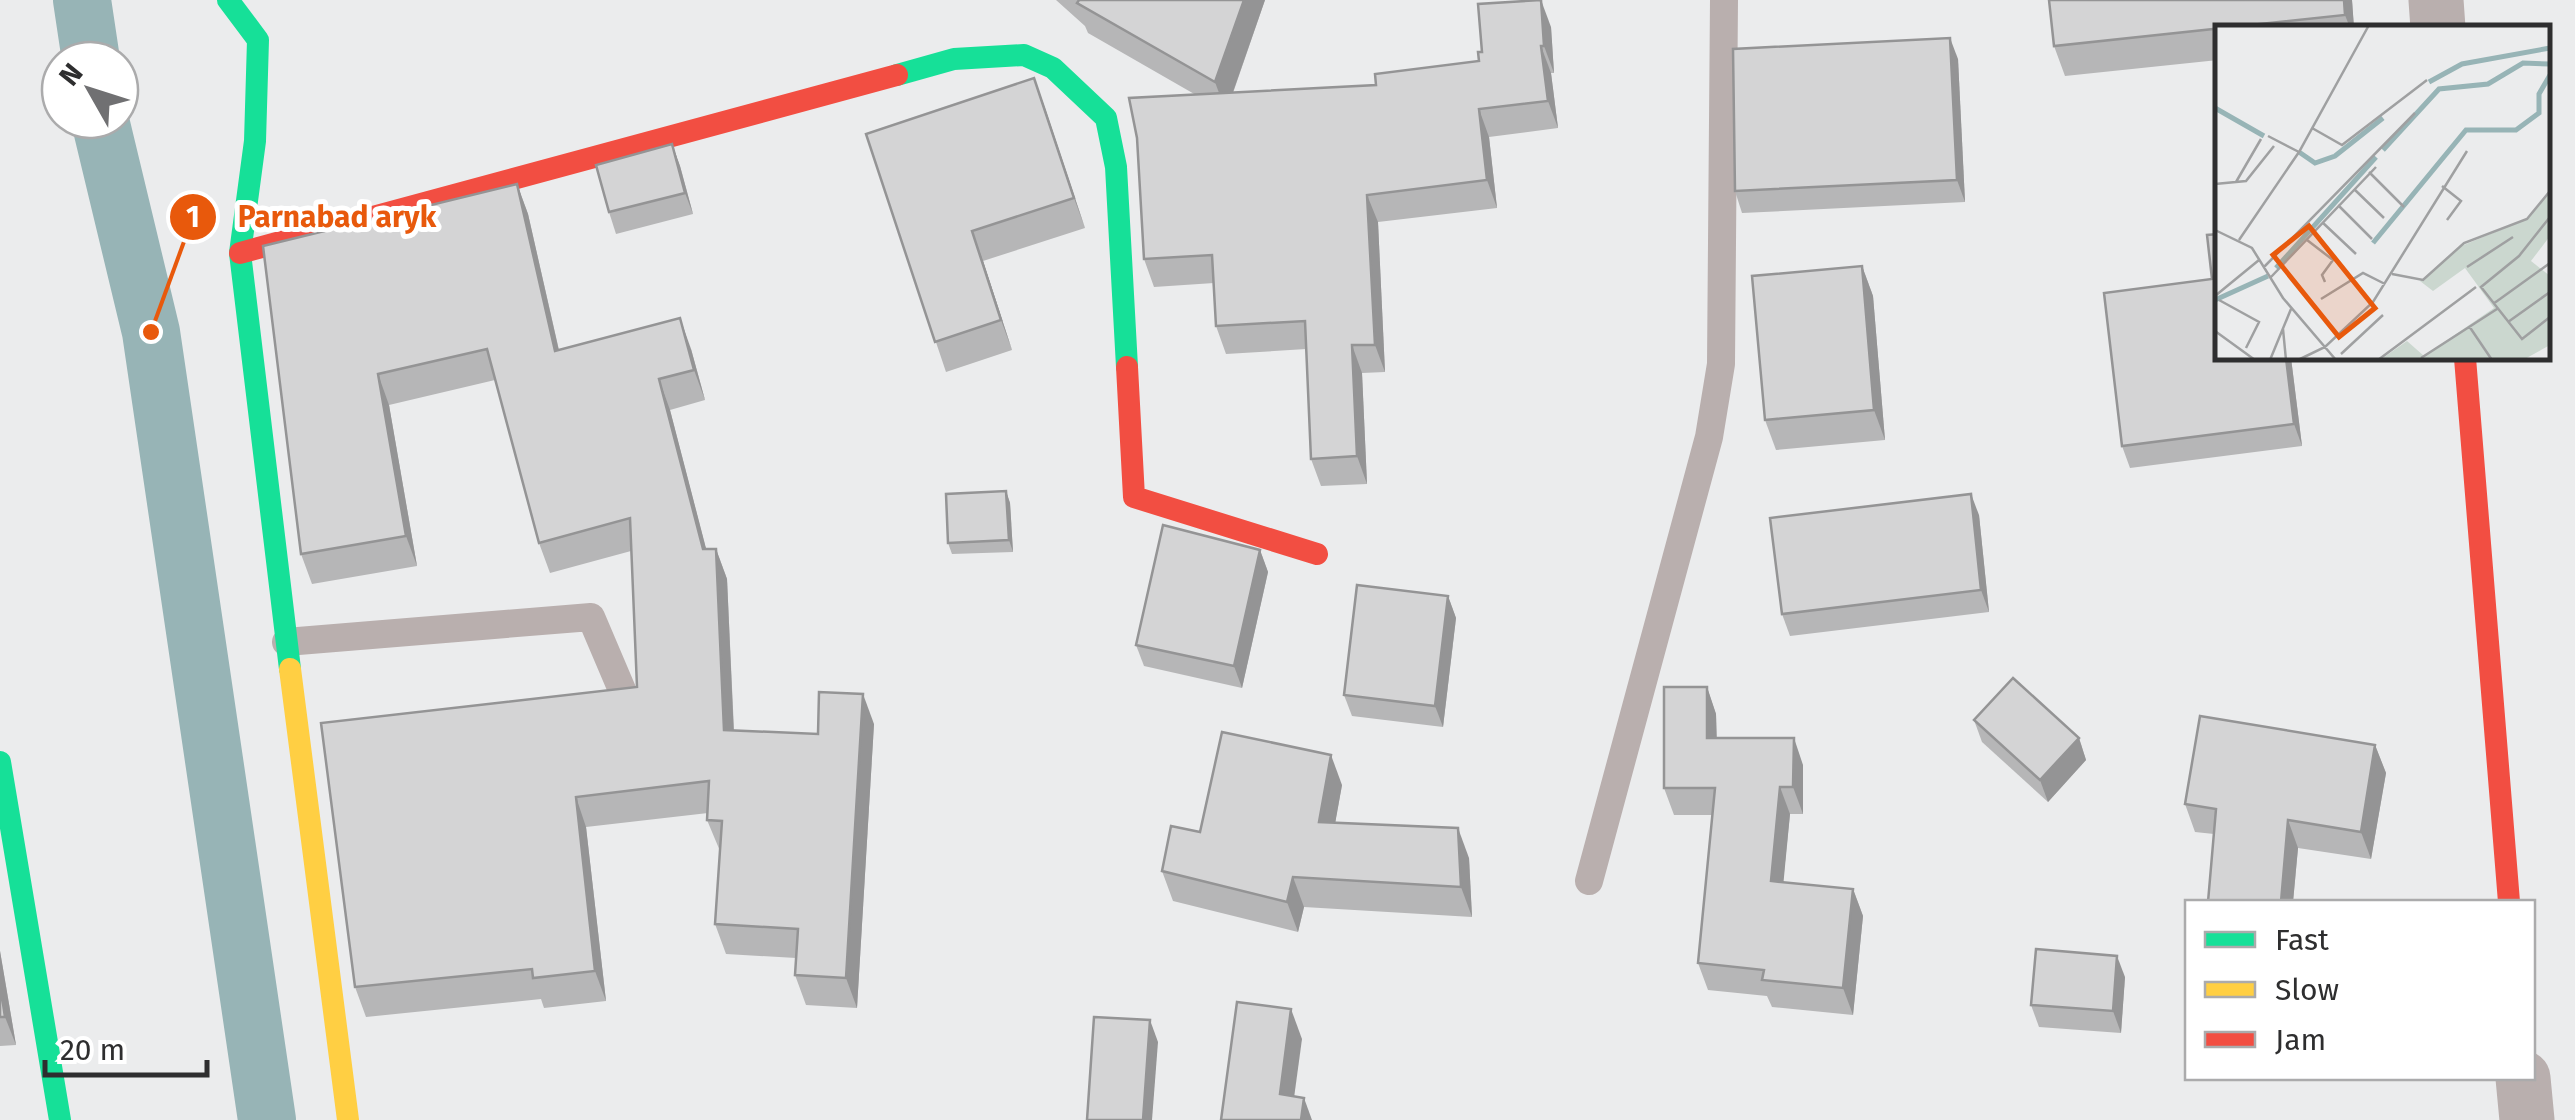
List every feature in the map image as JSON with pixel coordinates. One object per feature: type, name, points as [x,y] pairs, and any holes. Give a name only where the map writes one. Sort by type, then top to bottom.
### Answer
[{"type":"street","points":[[228,0],[258,40],[255,141],[240,253],[348,1120]]},
{"type":"street","points":[[2436,0],[2438,25]]},
{"type":"street","points":[[240,253],[954,59],[1024,55],[1054,68],[1106,118],[1116,167],[1134,497],[1316,554]]},
{"type":"street","points":[[2465,360],[2509,900]]},
{"type":"street","points":[[0,762],[60,1120]]},
{"type":"street","points":[[2523,1080],[2526,1120]]},
{"type":"lane","points":[[1589,882],[1709,437],[1718,382],[1724,0]]},
{"type":"lane","points":[[286,642],[592,617],[625,696]]},
{"type":"building","points":[[1244,0],[1215,82],[1077,3]]},
{"type":"building","points":[[1541,0],[1541,46],[1548,101],[1479,109],[1487,180],[1367,195],[1375,345],[1352,345],[1357,456],[1311,459],[1305,321],[1216,326],[1212,255],[1144,259],[1137,138],[1129,98],[1376,85],[1375,74],[1479,61],[1478,52],[1482,52],[1478,4]]},
{"type":"building","points":[[2049,0],[2344,0],[2345,15],[2215,25],[2215,29],[2054,46]]},
{"type":"building","points":[[1950,38],[1957,180],[1735,191],[1733,49]]},
{"type":"building","points":[[1034,78],[1074,198],[972,231],[1001,320],[935,342],[866,134]]},
{"type":"building","points":[[672,144],[685,193],[609,212],[596,165]]},
{"type":"building","points":[[517,184],[555,351],[680,318],[694,370],[659,379],[703,549],[716,549],[724,730],[818,734],[819,692],[863,694],[846,978],[795,975],[798,929],[715,924],[722,821],[707,820],[709,781],[576,797],[595,971],[533,978],[532,969],[355,987],[321,723],[637,687],[630,518],[539,543],[487,349],[378,374],[406,536],[301,554],[263,246]]},
{"type":"building","points":[[2215,234],[2215,360],[2286,360],[2294,424],[2122,446],[2104,293],[2212,279],[2207,235]]},
{"type":"building","points":[[1862,266],[1874,410],[1765,420],[1752,276]]},
{"type":"building","points":[[1006,491],[1009,540],[948,543],[946,494]]},
{"type":"building","points":[[1971,494],[1981,590],[1782,614],[1770,518]]},
{"type":"building","points":[[1163,525],[1260,550],[1234,666],[1136,645]]},
{"type":"building","points":[[1357,585],[1448,596],[1435,706],[1344,695]]},
{"type":"building","points":[[2013,678],[2079,738],[2040,780],[1974,720]]},
{"type":"building","points":[[1664,687],[1707,687],[1707,738],[1794,738],[1793,787],[1780,787],[1771,881],[1853,889],[1843,988],[1762,980],[1764,970],[1698,963],[1715,788],[1664,788]]},
{"type":"building","points":[[2200,716],[2375,745],[2361,832],[2288,820],[2281,900],[2208,900],[2216,809],[2185,804]]},
{"type":"building","points":[[1222,732],[1331,755],[1319,822],[1458,828],[1461,887],[1293,877],[1287,902],[1162,871],[1171,826],[1200,832]]},
{"type":"building","points":[[2036,949],[2117,956],[2113,1011],[2031,1005]]},
{"type":"building","points":[[0,984],[5,1017],[0,1017]]},
{"type":"building","points":[[1237,1002],[1291,1009],[1280,1094],[1304,1098],[1301,1120],[1221,1120]]},
{"type":"building","points":[[1094,1017],[1150,1020],[1143,1120],[1087,1120]]},
{"type":"waterway","points":[[82,0],[88,40]]},
{"type":"waterway","points":[[105,140],[151,332],[267,1120]]},
{"type":"traffic: fast","points":[[228,0],[258,40],[255,141],[240,253],[290,669]]},
{"type":"traffic: fast","points":[[897,75],[954,59],[1024,55],[1053,68],[1106,118],[1116,167],[1127,367]]},
{"type":"traffic: fast","points":[[0,762],[60,1120]]},
{"type":"traffic: slow","points":[[290,669],[348,1120]]},
{"type":"traffic: jam","points":[[240,253],[897,75]]},
{"type":"traffic: jam","points":[[2465,360],[2509,900]]},
{"type":"traffic: jam","points":[[1127,367],[1134,497],[1317,554]]},
{"type":"place","name":"Parnabad aryk","points":[[151,332]]}]
